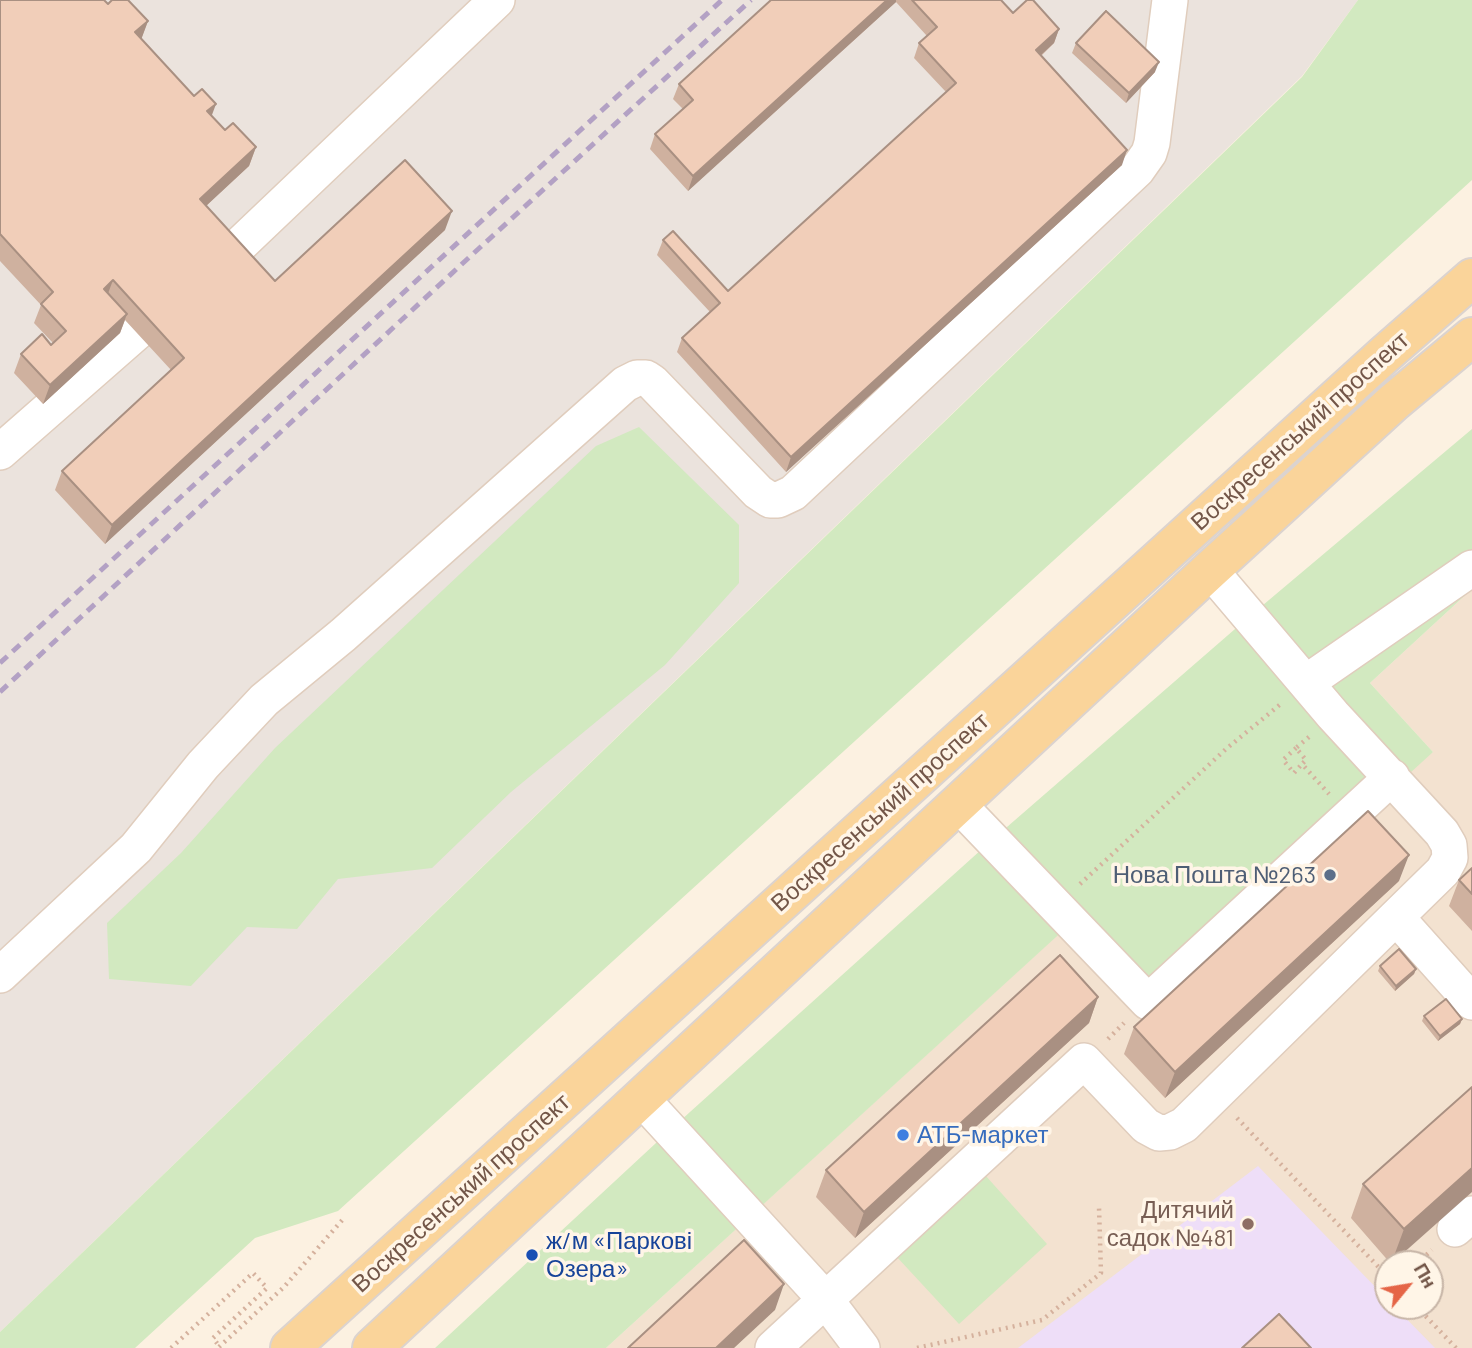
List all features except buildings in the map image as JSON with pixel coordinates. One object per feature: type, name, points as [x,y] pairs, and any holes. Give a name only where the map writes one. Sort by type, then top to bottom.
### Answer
[{"type":"main road","name":"Воскресенський проспект","points":[[290,1348],[1472,278]]},
{"type":"main road","name":"Воскресенський проспект","points":[[372,1348],[1210,570],[1395,401],[1472,337]]},
{"type":"street","points":[[228,256],[497,0]]},
{"type":"street","points":[[0,975],[136,848],[203,765],[264,700],[343,635],[625,384],[637,378],[646,378],[652,382],[758,492],[778,500],[793,493],[1137,170],[1149,153],[1152,142],[1170,0]]},
{"type":"street","points":[[0,452],[137,332]]},
{"type":"street","points":[[1395,401],[1472,354]]},
{"type":"street","points":[[1307,682],[1472,568]]},
{"type":"street","points":[[773,1348],[1084,1061],[1146,1126],[1159,1133],[1170,1132],[1184,1125],[1443,871],[1450,858],[1449,845],[1442,833],[1333,715],[1210,570]]},
{"type":"street","points":[[958,804],[1148,1002],[1392,777]]},
{"type":"street","points":[[1395,917],[1468,990]]},
{"type":"street","points":[[642,1099],[825,1299],[863,1348]]},
{"type":"path","points":[[1056,906],[1226,749],[1307,682]]},
{"type":"path","points":[[1296,748],[1306,760],[1294,772],[1283,760],[1296,748],[1333,715]]},
{"type":"path","points":[[1303,764],[1349,816]]},
{"type":"path","points":[[1084,1061],[1148,1002]]},
{"type":"path","points":[[1215,1095],[1374,1262]]},
{"type":"path","points":[[917,1348],[1042,1320],[1101,1273],[1099,1207]]},
{"type":"path","points":[[172,1348],[253,1273],[267,1288],[213,1338],[219,1347],[284,1287],[344,1218]]},
{"type":"path","points":[[1429,1320],[1456,1348]]},
{"type":"shaded area","points":[[0,0],[1358,0],[1302,76],[0,1332]]},
{"type":"shaded area","points":[[1472,589],[1472,1348],[606,1348],[1079,915],[1433,752],[1370,683]]},
{"type":"shaded area","name":"Дитячий садок №481","points":[[1258,1166],[1374,1286],[1374,1320],[1408,1320],[1435,1348],[1018,1348]]},
{"type":"green space","points":[[1358,0],[1472,0],[1472,180],[338,1211],[255,1238],[135,1348],[0,1348],[0,1332],[1302,77]]},
{"type":"green space","points":[[639,427],[739,525],[739,583],[665,665],[511,792],[432,868],[338,879],[297,929],[247,927],[191,986],[109,979],[107,923],[181,853],[275,748],[596,446]]},
{"type":"green space","points":[[1472,429],[1472,589],[1370,683],[1433,752],[1159,1002],[1079,916],[606,1348],[435,1348],[670,1130],[992,840],[1250,616]]},
{"type":"green space","points":[[985,1175],[1047,1244],[959,1324],[896,1256]]},
{"type":"railway","points":[[0,663],[722,0]]},
{"type":"railway","points":[[0,692],[751,0]]},
{"type":"place","name":"Нова Пошта №263","points":[[1330,875]]},
{"type":"place","name":"АТБ-маркет","points":[[903,1135]]},
{"type":"place","name":"Дитячий садок №481","points":[[1248,1224]]},
{"type":"place","name":"ж/м «Паркові Озера»","points":[[532,1255]]}]
